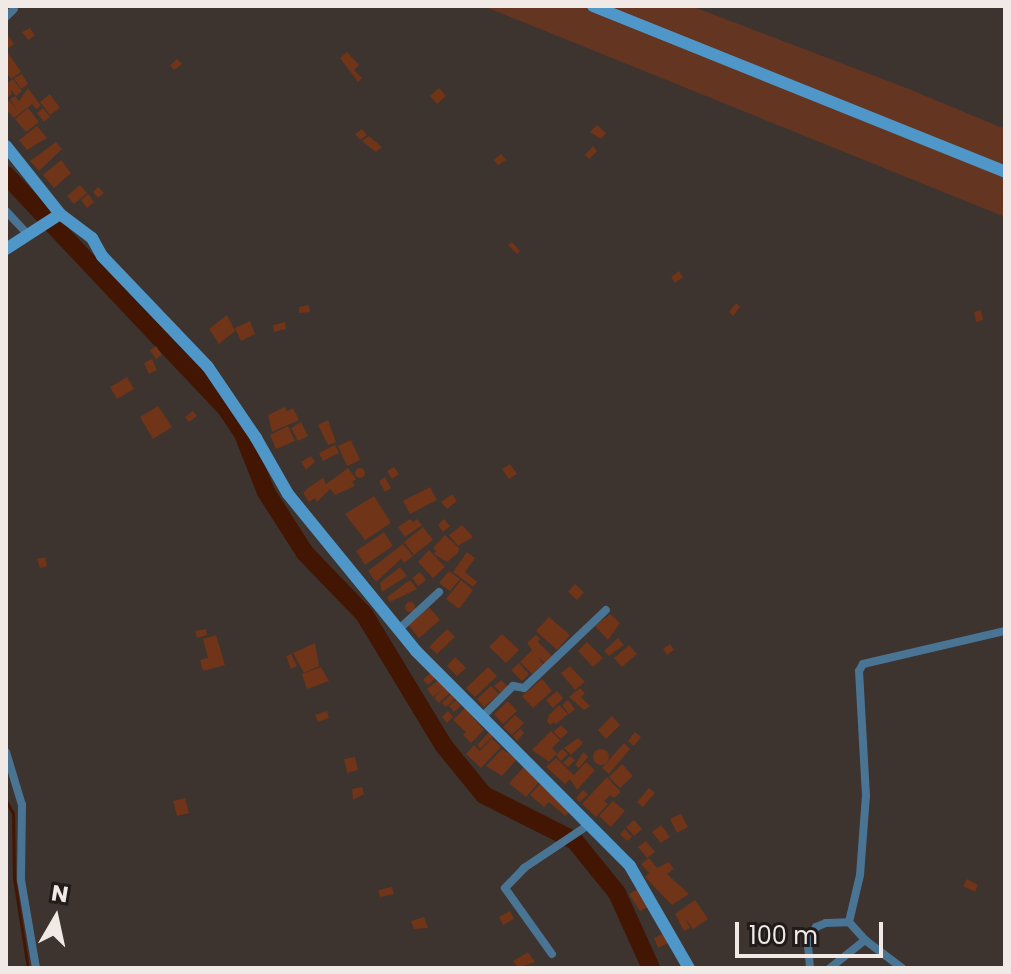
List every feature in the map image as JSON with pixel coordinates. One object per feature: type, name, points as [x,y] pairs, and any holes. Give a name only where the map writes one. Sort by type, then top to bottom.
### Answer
[{"type":"street","points":[[593,6],[1005,172]]},
{"type":"street","points":[[6,17],[14,9]]},
{"type":"street","points":[[6,146],[57,216],[92,238],[102,256],[208,367],[243,417],[288,494],[432,670],[482,717],[587,827],[630,866],[689,968]]},
{"type":"street","points":[[6,211],[33,232]]},
{"type":"street","points":[[6,249],[57,216]]},
{"type":"street","points":[[398,630],[439,592]]},
{"type":"street","points":[[482,717],[513,686],[524,688],[606,610]]},
{"type":"street","points":[[849,922],[866,820],[859,671],[863,664],[1005,631]]},
{"type":"street","points":[[6,752],[22,805],[22,892],[36,968]]},
{"type":"street","points":[[552,954],[505,888],[524,868],[587,827]]},
{"type":"street","points":[[849,922],[865,940],[902,968]]},
{"type":"street","points":[[810,968],[808,947],[816,927],[849,922]]},
{"type":"street","points":[[830,968],[865,940]]},
{"type":"shaded area","points":[[483,6],[691,6],[909,89],[1005,129],[1005,217]]},
{"type":"building","points":[[30,28],[35,36],[28,40],[22,32]]},
{"type":"building","points":[[6,32],[14,44],[6,50]]},
{"type":"building","points":[[6,50],[21,72],[11,79],[6,72]]},
{"type":"building","points":[[347,52],[359,65],[354,70],[362,78],[358,82],[340,58]]},
{"type":"building","points":[[177,59],[182,64],[174,70],[170,65]]},
{"type":"building","points":[[22,74],[28,84],[21,89],[14,78]]},
{"type":"building","points":[[13,79],[22,91],[16,96],[11,90],[12,94],[6,99],[6,84]]},
{"type":"building","points":[[28,88],[41,106],[36,109],[32,104],[14,118],[6,110],[6,103],[10,101],[17,110],[10,99],[15,96],[19,101]]},
{"type":"building","points":[[439,88],[446,96],[437,104],[430,96]]},
{"type":"building","points":[[50,94],[60,108],[50,115],[40,102]]},
{"type":"building","points":[[28,108],[39,122],[26,132],[15,119]]},
{"type":"building","points":[[43,108],[50,117],[44,122],[37,113]]},
{"type":"building","points":[[597,125],[606,133],[601,139],[590,132]]},
{"type":"building","points":[[37,126],[47,138],[27,150],[19,140]]},
{"type":"building","points":[[362,129],[367,135],[360,140],[355,134]]},
{"type":"building","points":[[369,136],[382,147],[376,152],[362,141]]},
{"type":"building","points":[[56,142],[62,149],[39,171],[30,161]]},
{"type":"building","points":[[593,146],[597,151],[589,159],[585,155]]},
{"type":"building","points":[[501,154],[506,160],[498,165],[494,160]]},
{"type":"building","points":[[61,160],[71,173],[54,188],[43,175]]},
{"type":"building","points":[[80,185],[87,193],[74,204],[67,196]]},
{"type":"building","points":[[98,187],[104,193],[98,198],[93,192]]},
{"type":"building","points":[[88,194],[94,202],[87,208],[81,200]]},
{"type":"building","points":[[512,242],[520,251],[517,254],[508,245]]},
{"type":"building","points":[[679,271],[683,277],[675,283],[671,277]]},
{"type":"building","points":[[736,303],[740,307],[733,316],[729,312]]},
{"type":"building","points":[[309,305],[310,312],[299,313],[299,307]]},
{"type":"building","points":[[981,310],[983,320],[976,322],[974,312]]},
{"type":"building","points":[[227,315],[235,331],[219,344],[209,329]]},
{"type":"building","points":[[250,321],[255,334],[241,341],[235,328]]},
{"type":"building","points":[[285,322],[286,329],[274,332],[273,325]]},
{"type":"building","points":[[156,346],[162,355],[156,359],[150,350]]},
{"type":"building","points":[[152,359],[157,370],[149,374],[144,363]]},
{"type":"building","points":[[127,377],[134,389],[117,399],[110,387]]},
{"type":"building","points":[[158,406],[172,427],[153,439],[140,417]]},
{"type":"building","points":[[285,407],[287,411],[293,408],[299,420],[272,432],[268,415]]},
{"type":"building","points":[[193,411],[197,416],[189,422],[185,417]]},
{"type":"building","points":[[328,420],[336,442],[328,445],[318,425]]},
{"type":"building","points":[[301,422],[308,436],[298,441],[291,428]]},
{"type":"building","points":[[288,426],[295,441],[276,449],[270,435]]},
{"type":"building","points":[[351,440],[360,460],[347,466],[338,446]]},
{"type":"building","points":[[335,445],[339,453],[323,461],[319,453]]},
{"type":"building","points":[[311,456],[315,462],[306,470],[301,462]]},
{"type":"building","points":[[510,464],[517,474],[509,479],[502,469]]},
{"type":"building","points":[[394,467],[399,474],[392,479],[387,471]]},
{"type":"building","points":[[348,468],[356,479],[352,482],[355,486],[335,495],[330,489],[317,502],[315,498],[309,502],[303,493],[309,487],[323,478],[326,484]]},
{"type":"building","points":[[360,468],[365,473],[360,478],[355,473]]},
{"type":"building","points":[[385,477],[391,488],[385,492],[379,481]]},
{"type":"building","points":[[430,487],[437,500],[410,514],[403,501]]},
{"type":"building","points":[[452,494],[457,501],[447,509],[441,502]]},
{"type":"building","points":[[374,496],[391,523],[365,540],[345,514]]},
{"type":"building","points":[[410,519],[413,522],[417,519],[422,525],[405,537],[398,527]]},
{"type":"building","points":[[444,519],[450,526],[443,532],[438,525]]},
{"type":"building","points":[[462,525],[473,537],[458,546],[449,535]]},
{"type":"building","points":[[423,527],[433,540],[414,555],[404,542]]},
{"type":"building","points":[[384,532],[393,546],[365,565],[356,551]]},
{"type":"building","points":[[445,535],[459,548],[458,553],[447,562],[434,554],[436,551],[433,548]]},
{"type":"building","points":[[403,544],[413,556],[404,563],[401,559],[376,582],[368,571]]},
{"type":"building","points":[[429,550],[445,567],[433,578],[418,562]]},
{"type":"building","points":[[467,552],[475,558],[465,572],[477,582],[473,587],[453,572]]},
{"type":"building","points":[[45,557],[47,566],[40,568],[37,559]]},
{"type":"building","points":[[400,567],[407,576],[382,592],[380,583]]},
{"type":"building","points":[[449,571],[460,579],[450,591],[439,583]]},
{"type":"building","points":[[420,572],[426,580],[418,586],[412,578]]},
{"type":"building","points":[[410,580],[417,589],[390,602],[387,597]]},
{"type":"building","points":[[461,580],[473,590],[459,609],[446,599]]},
{"type":"building","points":[[575,584],[584,592],[577,600],[568,592]]},
{"type":"building","points":[[410,602],[415,607],[410,612],[405,607]]},
{"type":"building","points":[[429,607],[440,620],[419,638],[408,625]]},
{"type":"building","points":[[610,614],[620,623],[608,640],[595,626]]},
{"type":"building","points":[[549,617],[570,635],[557,650],[536,631]]},
{"type":"building","points":[[206,629],[207,635],[197,638],[195,631]]},
{"type":"building","points":[[447,629],[455,637],[437,654],[429,647]]},
{"type":"building","points":[[502,634],[519,650],[506,663],[489,647]]},
{"type":"building","points":[[216,635],[225,665],[203,671],[200,660],[208,658],[203,639]]},
{"type":"building","points":[[536,635],[540,639],[538,642],[552,656],[545,663],[538,657],[543,664],[532,674],[520,662],[532,650],[527,643]]},
{"type":"building","points":[[618,638],[624,645],[609,656],[604,651]]},
{"type":"building","points":[[587,642],[603,658],[593,667],[578,651]]},
{"type":"building","points":[[315,643],[319,666],[304,673],[293,653]]},
{"type":"building","points":[[670,644],[674,650],[667,655],[663,649]]},
{"type":"building","points":[[629,645],[637,654],[622,667],[614,658]]},
{"type":"building","points":[[291,654],[297,666],[291,669],[286,656]]},
{"type":"building","points":[[455,657],[466,668],[457,676],[447,666]]},
{"type":"building","points":[[519,663],[529,674],[522,681],[511,670]]},
{"type":"building","points":[[570,666],[585,682],[575,690],[561,673]]},
{"type":"building","points":[[321,667],[329,681],[307,689],[302,674]]},
{"type":"building","points":[[488,667],[497,676],[475,697],[466,688]]},
{"type":"building","points":[[432,671],[437,677],[428,685],[423,680]]},
{"type":"building","points":[[542,679],[552,691],[533,708],[522,696]]},
{"type":"building","points":[[501,680],[507,686],[501,693],[494,686]]},
{"type":"building","points":[[437,681],[451,692],[439,703],[434,698],[441,690],[433,697],[427,689]]},
{"type":"building","points":[[491,686],[499,694],[484,707],[477,699]]},
{"type":"building","points":[[580,688],[585,693],[581,697],[590,706],[584,710],[569,697]]},
{"type":"building","points":[[557,691],[563,698],[553,708],[546,700]]},
{"type":"building","points":[[452,693],[456,698],[446,707],[442,703]]},
{"type":"building","points":[[456,700],[461,706],[454,712],[449,706]]},
{"type":"building","points":[[568,700],[575,709],[569,714],[562,705]]},
{"type":"building","points":[[508,701],[517,711],[503,724],[494,714]]},
{"type":"building","points":[[559,705],[568,714],[550,725],[547,721],[549,715]]},
{"type":"building","points":[[465,708],[484,730],[471,743],[463,735],[466,732],[453,720]]},
{"type":"building","points":[[327,711],[329,718],[318,722],[315,715]]},
{"type":"building","points":[[448,711],[453,717],[447,723],[442,717]]},
{"type":"building","points":[[515,715],[524,723],[512,735],[503,727]]},
{"type":"building","points":[[612,716],[620,725],[606,739],[598,730]]},
{"type":"building","points":[[561,725],[568,732],[561,739],[553,732]]},
{"type":"building","points":[[520,729],[524,733],[517,741],[513,736]]},
{"type":"building","points":[[490,731],[494,735],[480,749],[477,745]]},
{"type":"building","points":[[551,731],[560,740],[552,748],[557,753],[549,762],[532,750]]},
{"type":"building","points":[[635,732],[641,737],[634,746],[628,741]]},
{"type":"building","points":[[492,738],[501,747],[481,768],[466,754],[474,745],[480,751]]},
{"type":"building","points":[[578,738],[583,743],[571,755],[564,748]]},
{"type":"building","points":[[624,743],[630,749],[609,774],[602,768]]},
{"type":"building","points":[[502,749],[517,759],[502,776],[486,766]]},
{"type":"building","points":[[562,749],[568,754],[561,761],[556,755]]},
{"type":"building","points":[[601,749],[609,757],[601,765],[593,757]]},
{"type":"building","points":[[583,752],[588,757],[579,768],[575,765]]},
{"type":"building","points":[[570,756],[575,760],[568,767],[563,763]]},
{"type":"building","points":[[355,757],[358,770],[347,773],[344,759]]},
{"type":"building","points":[[556,758],[574,775],[586,762],[595,770],[577,790],[570,779],[565,784],[546,767]]},
{"type":"building","points":[[622,764],[633,776],[620,788],[609,777]]},
{"type":"building","points":[[524,767],[539,782],[526,797],[509,783]]},
{"type":"building","points":[[607,777],[621,792],[614,798],[610,795],[604,801],[608,804],[596,817],[582,804]]},
{"type":"building","points":[[542,782],[571,810],[565,816],[549,802],[544,807],[530,795]]},
{"type":"building","points":[[362,787],[364,794],[353,800],[352,789]]},
{"type":"building","points":[[649,788],[655,793],[643,807],[637,802]]},
{"type":"building","points":[[583,790],[588,794],[580,802],[576,798]]},
{"type":"building","points":[[185,798],[189,813],[177,816],[173,801]]},
{"type":"building","points":[[613,801],[625,811],[611,827],[599,816]]},
{"type":"building","points":[[681,814],[688,827],[677,833],[670,819]]},
{"type":"building","points":[[634,820],[642,829],[634,836],[626,827]]},
{"type":"building","points":[[661,825],[670,837],[661,843],[652,832]]},
{"type":"building","points":[[625,829],[632,837],[627,841],[620,834]]},
{"type":"building","points":[[646,841],[655,852],[647,858],[638,847]]},
{"type":"building","points":[[649,858],[657,868],[669,862],[674,869],[667,874],[689,894],[672,905],[645,877],[649,873],[641,864]]},
{"type":"building","points":[[967,879],[978,885],[975,892],[963,886]]},
{"type":"building","points":[[392,887],[394,894],[380,897],[378,890]]},
{"type":"building","points":[[641,887],[652,905],[640,911],[629,894]]},
{"type":"building","points":[[695,900],[708,919],[693,929],[685,918],[690,928],[684,931],[675,914]]},
{"type":"building","points":[[510,911],[514,919],[503,925],[499,917]]},
{"type":"building","points":[[424,917],[428,928],[414,929],[411,921]]},
{"type":"building","points":[[664,933],[669,943],[658,948],[654,938]]},
{"type":"building","points":[[528,952],[535,962],[518,968],[513,961]]},
{"type":"waterway","points":[[6,175],[225,407],[243,434],[266,492],[305,553],[364,614],[444,746],[484,795],[575,841],[617,893],[651,968]]},
{"type":"waterway","points":[[6,801],[13,813],[14,878],[28,968]]}]
